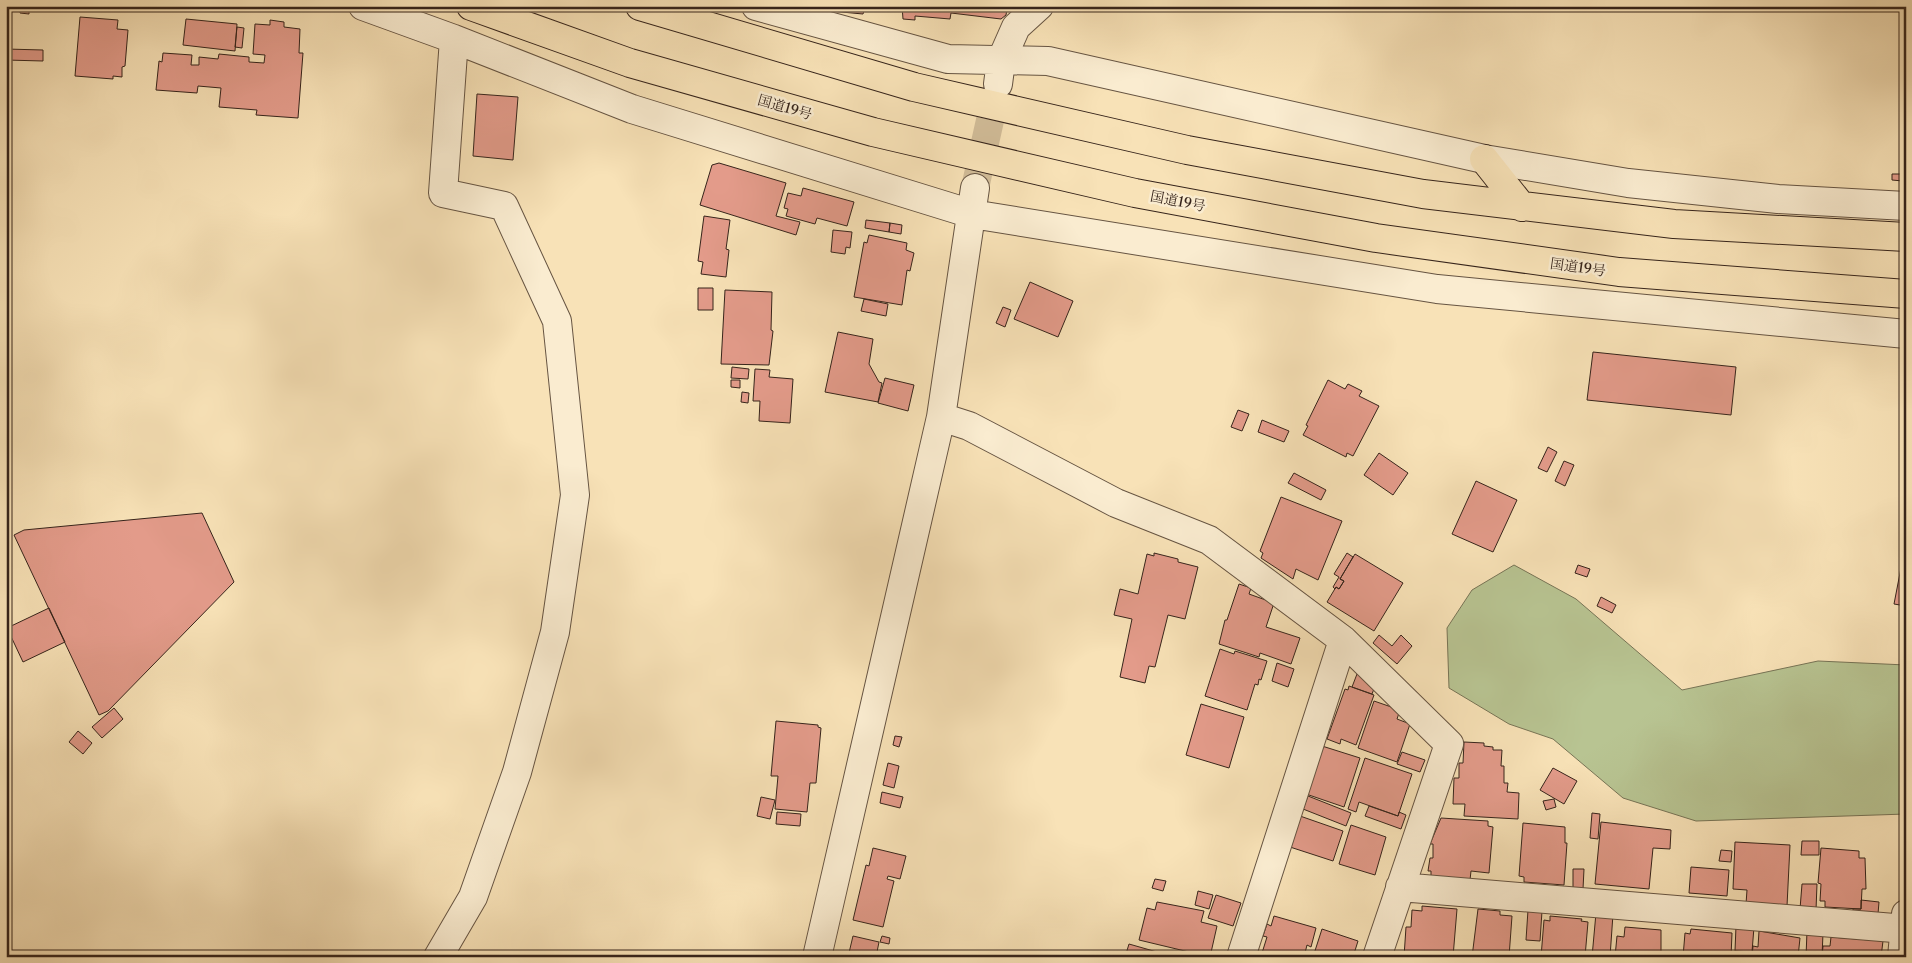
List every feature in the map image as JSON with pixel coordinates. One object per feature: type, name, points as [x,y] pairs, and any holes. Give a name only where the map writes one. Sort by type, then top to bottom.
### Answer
[{"type":"highway","name":"国道19号","points":[[471,6],[630,63],[864,129],[1135,193],[1376,238],[1619,272],[1906,294]]},
{"type":"highway","points":[[640,6],[914,87],[1168,145],[1423,194],[1674,224],[1906,237]]},
{"type":"highway","points":[[1484,159],[1522,207]]},
{"type":"street","points":[[363,6],[454,39],[632,109],[974,201],[1438,289],[1906,334]]},
{"type":"street","points":[[756,6],[1000,73],[1048,61],[1484,159],[1628,183],[1778,199],[1906,206]]},
{"type":"street","points":[[1000,73],[1016,27],[1039,6]]},
{"type":"street","points":[[438,957],[473,897],[517,772],[555,632],[575,495],[557,321],[504,206],[443,193],[454,39]]},
{"type":"street","points":[[817,957],[942,417],[974,201]]},
{"type":"street","points":[[942,417],[969,426],[1116,503],[1209,540],[1343,640],[1450,744],[1376,957]]},
{"type":"street","points":[[1241,957],[1343,640]]},
{"type":"street","points":[[1400,888],[1905,924],[1902,957]]},
{"type":"green space","points":[[1514,565],[1576,599],[1682,690],[1818,661],[1906,665],[1906,814],[1696,821],[1623,798],[1553,739],[1509,724],[1449,688],[1447,628],[1472,590]]},
{"type":"building","points":[[20,6],[48,6],[48,8],[29,8],[29,14],[20,13]]},
{"type":"building","points":[[820,6],[868,6],[868,11],[864,11],[863,14],[820,10]]},
{"type":"building","points":[[902,6],[1011,6],[1011,10],[1007,9],[1006,15],[1001,19],[951,13],[950,19],[915,16],[915,20],[903,19]]},
{"type":"building","points":[[80,17],[118,20],[117,29],[128,30],[125,66],[122,67],[122,77],[113,76],[113,79],[75,76]]},
{"type":"building","points":[[186,19],[237,24],[235,51],[183,45]]},
{"type":"building","points":[[270,20],[284,22],[284,27],[300,29],[299,53],[303,53],[298,118],[256,115],[257,110],[219,107],[221,88],[198,86],[197,93],[156,90],[159,61],[162,62],[163,53],[192,55],[191,65],[199,65],[199,57],[218,59],[219,54],[249,57],[249,62],[264,63],[265,55],[253,54],[255,24],[270,25]]},
{"type":"building","points":[[237,27],[244,28],[242,48],[235,47]]},
{"type":"building","points":[[6,49],[43,50],[43,61],[6,60]]},
{"type":"building","points":[[477,94],[518,97],[513,160],[473,156]]},
{"type":"building","points":[[719,163],[786,183],[776,216],[800,222],[796,235],[700,205],[712,165]]},
{"type":"building","points":[[1892,174],[1904,174],[1903,181],[1892,180]]},
{"type":"building","points":[[803,188],[854,202],[847,226],[817,218],[815,224],[786,216],[788,209],[784,208],[788,193],[801,196]]},
{"type":"building","points":[[704,216],[730,220],[726,249],[729,250],[726,277],[701,274],[703,262],[698,261]]},
{"type":"building","points":[[866,220],[890,223],[889,232],[865,228]]},
{"type":"building","points":[[890,223],[902,225],[901,234],[889,232]]},
{"type":"building","points":[[833,230],[852,232],[850,248],[846,247],[845,254],[831,252]]},
{"type":"building","points":[[869,235],[907,243],[906,250],[914,253],[910,271],[907,270],[902,305],[854,297],[864,242],[867,243]]},
{"type":"building","points":[[1030,282],[1073,301],[1058,337],[1014,319]]},
{"type":"building","points":[[698,288],[713,288],[713,310],[698,310]]},
{"type":"building","points":[[725,290],[772,292],[771,330],[773,331],[769,365],[721,364]]},
{"type":"building","points":[[864,299],[888,304],[886,316],[861,311]]},
{"type":"building","points":[[1003,307],[1011,310],[1005,327],[996,323]]},
{"type":"building","points":[[838,332],[873,339],[869,364],[879,382],[882,383],[878,402],[825,392]]},
{"type":"building","points":[[1593,352],[1736,367],[1731,415],[1587,400]]},
{"type":"building","points":[[732,367],[749,369],[748,379],[731,378]]},
{"type":"building","points":[[755,369],[770,370],[769,377],[793,379],[790,423],[759,421],[760,401],[753,401]]},
{"type":"building","points":[[885,378],[914,385],[908,411],[878,403]]},
{"type":"building","points":[[731,380],[740,380],[740,388],[731,387]]},
{"type":"building","points":[[1328,380],[1345,389],[1348,384],[1362,391],[1359,396],[1379,406],[1353,456],[1347,453],[1346,457],[1303,435]]},
{"type":"building","points":[[742,392],[749,393],[748,403],[741,402]]},
{"type":"building","points":[[1238,410],[1249,414],[1242,431],[1231,427]]},
{"type":"building","points":[[1262,420],[1289,431],[1284,442],[1258,432]]},
{"type":"building","points":[[1548,447],[1557,452],[1547,472],[1538,468]]},
{"type":"building","points":[[1379,453],[1408,473],[1393,495],[1364,475]]},
{"type":"building","points":[[1564,461],[1574,465],[1565,486],[1555,481]]},
{"type":"building","points":[[1294,473],[1326,490],[1321,500],[1288,483]]},
{"type":"building","points":[[1476,481],[1517,500],[1493,552],[1452,534]]},
{"type":"building","points":[[1281,497],[1342,521],[1318,580],[1296,569],[1293,579],[1261,558],[1263,553],[1260,551]]},
{"type":"building","points":[[202,513],[234,582],[108,711],[99,715],[14,535],[24,530]]},
{"type":"building","points":[[1906,542],[1906,606],[1894,604]]},
{"type":"building","points":[[1154,553],[1178,559],[1178,562],[1198,567],[1185,619],[1168,615],[1155,667],[1149,666],[1145,683],[1120,677],[1132,619],[1114,615],[1120,589],[1138,594],[1147,554],[1154,556]]},
{"type":"building","points":[[1347,553],[1353,557],[1340,579],[1344,581],[1339,589],[1336,587],[1335,589],[1333,587],[1339,577],[1334,574]]},
{"type":"building","points":[[1355,554],[1403,583],[1374,631],[1327,602],[1336,587],[1339,589],[1344,581],[1340,579]]},
{"type":"building","points":[[1578,565],[1590,569],[1587,577],[1575,573]]},
{"type":"building","points":[[1239,584],[1251,588],[1249,594],[1274,603],[1266,627],[1300,638],[1291,664],[1260,653],[1259,657],[1219,644],[1225,620],[1227,620]]},
{"type":"building","points":[[1601,597],[1616,605],[1612,613],[1597,606]]},
{"type":"building","points":[[49,608],[65,642],[23,662],[7,628]]},
{"type":"building","points":[[1903,610],[1906,610],[1906,622],[1901,621]]},
{"type":"building","points":[[1379,635],[1392,646],[1401,635],[1412,646],[1397,664],[1373,643]]},
{"type":"building","points":[[1220,649],[1234,654],[1235,651],[1267,661],[1261,680],[1259,679],[1258,685],[1255,684],[1247,710],[1205,696]]},
{"type":"building","points":[[1277,663],[1294,669],[1288,687],[1272,681]]},
{"type":"building","points":[[1357,674],[1377,681],[1372,694],[1352,687]]},
{"type":"building","points":[[1349,686],[1374,695],[1356,745],[1341,739],[1340,744],[1327,739],[1345,689],[1348,690]]},
{"type":"building","points":[[1374,701],[1400,710],[1397,719],[1410,724],[1397,762],[1358,748]]},
{"type":"building","points":[[1201,704],[1244,717],[1229,768],[1186,755]]},
{"type":"building","points":[[114,708],[123,719],[102,738],[92,727]]},
{"type":"building","points":[[776,721],[818,725],[821,728],[816,783],[810,783],[807,812],[775,809],[778,776],[771,776]]},
{"type":"building","points":[[78,731],[92,743],[83,754],[69,742]]},
{"type":"building","points":[[895,736],[902,737],[899,747],[893,745]]},
{"type":"building","points":[[1464,742],[1484,743],[1484,746],[1493,747],[1493,750],[1502,750],[1501,766],[1504,766],[1504,783],[1508,783],[1507,792],[1519,793],[1518,819],[1464,816],[1465,804],[1453,804],[1454,778],[1459,778],[1459,763],[1463,763]]},
{"type":"building","points":[[1322,746],[1360,758],[1344,807],[1306,794]]},
{"type":"building","points":[[1402,752],[1425,760],[1420,772],[1397,764]]},
{"type":"building","points":[[1365,758],[1412,774],[1398,816],[1359,802],[1356,812],[1348,809]]},
{"type":"building","points":[[888,763],[899,766],[894,788],[883,785]]},
{"type":"building","points":[[1553,768],[1577,781],[1564,804],[1540,790]]},
{"type":"building","points":[[882,792],[903,797],[900,808],[880,803]]},
{"type":"building","points":[[1308,796],[1351,813],[1346,826],[1303,809]]},
{"type":"building","points":[[761,797],[775,800],[770,819],[757,816]]},
{"type":"building","points":[[1554,799],[1556,807],[1546,810],[1543,801]]},
{"type":"building","points":[[1369,806],[1398,816],[1399,812],[1406,815],[1401,829],[1365,816]]},
{"type":"building","points":[[777,812],[801,814],[800,826],[776,824]]},
{"type":"building","points":[[1592,813],[1600,814],[1598,839],[1590,838]]},
{"type":"building","points":[[1300,816],[1343,831],[1333,861],[1290,847]]},
{"type":"building","points":[[1441,818],[1488,821],[1488,826],[1493,827],[1489,873],[1471,871],[1470,880],[1431,878],[1431,871],[1428,871],[1430,858],[1433,858],[1433,844],[1430,844]]},
{"type":"building","points":[[1601,822],[1671,830],[1670,849],[1653,848],[1649,889],[1595,884]]},
{"type":"building","points":[[1523,823],[1565,827],[1565,843],[1567,843],[1564,885],[1524,882],[1524,877],[1519,876]]},
{"type":"building","points":[[1351,825],[1386,837],[1375,875],[1339,864]]},
{"type":"building","points":[[1802,841],[1819,841],[1819,855],[1801,855]]},
{"type":"building","points":[[1735,842],[1790,845],[1787,906],[1746,904],[1747,890],[1733,889]]},
{"type":"building","points":[[873,848],[906,856],[900,879],[888,876],[887,879],[894,881],[883,927],[853,920],[866,865],[869,866]]},
{"type":"building","points":[[1821,848],[1859,851],[1859,858],[1865,858],[1866,889],[1862,889],[1861,909],[1825,907],[1825,901],[1820,901],[1821,884],[1818,883]]},
{"type":"building","points":[[1721,850],[1732,851],[1731,862],[1719,861]]},
{"type":"building","points":[[1691,867],[1729,870],[1727,896],[1689,893]]},
{"type":"building","points":[[1573,869],[1584,869],[1583,889],[1573,889]]},
{"type":"building","points":[[1155,879],[1166,881],[1163,891],[1152,888]]},
{"type":"building","points":[[1802,884],[1817,884],[1816,910],[1800,909]]},
{"type":"building","points":[[1198,891],[1213,895],[1209,909],[1195,905]]},
{"type":"building","points":[[1216,895],[1241,903],[1233,926],[1208,918]]},
{"type":"building","points":[[1861,900],[1879,902],[1878,914],[1853,913],[1853,909],[1861,909]]},
{"type":"building","points":[[1157,902],[1204,911],[1201,922],[1217,926],[1210,957],[1139,940],[1147,908],[1155,910]]},
{"type":"building","points":[[1422,906],[1457,909],[1453,957],[1404,957],[1406,927],[1411,927],[1412,910],[1422,911]]},
{"type":"building","points":[[1478,909],[1500,911],[1500,915],[1512,916],[1509,957],[1472,957]]},
{"type":"building","points":[[1528,910],[1542,911],[1540,941],[1526,940]]},
{"type":"building","points":[[1596,913],[1613,914],[1610,957],[1592,957]]},
{"type":"building","points":[[1274,916],[1316,928],[1311,947],[1307,945],[1304,957],[1268,957],[1269,955],[1262,953],[1267,937],[1263,936],[1267,924],[1271,926]]},
{"type":"building","points":[[1550,916],[1582,919],[1581,921],[1588,922],[1585,957],[1541,957],[1544,920],[1550,921]]},
{"type":"building","points":[[1736,926],[1754,927],[1752,952],[1735,951]]},
{"type":"building","points":[[1625,927],[1661,930],[1661,957],[1615,957],[1617,936],[1624,937]]},
{"type":"building","points":[[1322,929],[1358,941],[1353,957],[1313,957]]},
{"type":"building","points":[[1691,929],[1732,933],[1731,957],[1683,957],[1685,933],[1690,934]]},
{"type":"building","points":[[1759,931],[1800,938],[1798,957],[1752,957],[1753,946],[1758,947]]},
{"type":"building","points":[[1807,931],[1823,933],[1822,957],[1806,957]]},
{"type":"building","points":[[853,936],[879,942],[876,957],[848,957]]},
{"type":"building","points":[[882,936],[890,938],[889,944],[880,942]]},
{"type":"building","points":[[1831,937],[1883,941],[1881,957],[1822,957],[1823,946],[1830,946]]},
{"type":"building","points":[[1129,944],[1164,954],[1163,957],[1125,957]]},
{"type":"building","points":[[1257,951],[1269,955],[1268,957],[1255,957]]},
{"type":"tunnel","points":[[975,188],[998,84]]}]
